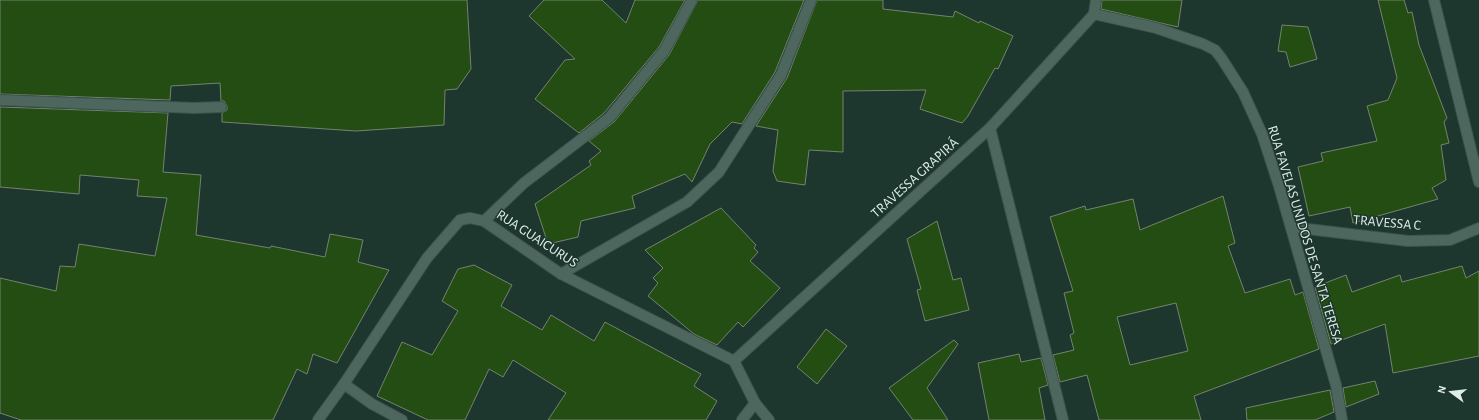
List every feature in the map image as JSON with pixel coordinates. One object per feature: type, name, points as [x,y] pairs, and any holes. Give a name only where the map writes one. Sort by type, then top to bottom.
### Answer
[{"type":"street","points":[[484,221],[524,183],[609,118],[664,51],[692,0]]},
{"type":"street","points":[[561,274],[688,202],[719,172],[781,75],[811,0]]},
{"type":"street","points":[[1094,14],[1096,0]]},
{"type":"street","points":[[1434,0],[1479,182]]},
{"type":"street","name":"TRAVESSA GRAPIRÁ","points":[[734,361],[990,128],[1094,14]]},
{"type":"street","name":"RUA FAVELAS UNIDOS DE SANTA TERESA","points":[[1094,14],[1156,28],[1203,44],[1215,50],[1243,92],[1262,134],[1291,227],[1336,385],[1342,420]]},
{"type":"street","points":[[0,100],[194,108],[221,107]]},
{"type":"street","points":[[990,128],[1063,420]]},
{"type":"street","name":"RUA GUAICURUS","points":[[318,420],[432,253],[460,220],[470,218],[484,221],[561,274],[734,361]]},
{"type":"street","name":"TRAVESSA C","points":[[1291,227],[1408,241],[1450,240],[1479,228]]},
{"type":"street","points":[[734,361],[755,403],[769,420]]},
{"type":"street","points":[[344,384],[372,404],[402,420]]},
{"type":"street","points":[[742,420],[755,403]]},
{"type":"building","points":[[0,0],[467,0],[471,69],[457,89],[445,90],[444,125],[356,131],[222,122],[222,113],[227,110],[227,106],[224,101],[221,101],[220,83],[171,86],[170,100],[0,94]]},
{"type":"building","points":[[544,0],[602,0],[626,23],[635,0],[685,0],[659,47],[604,113],[579,133],[535,99],[565,60],[575,59],[529,16]]},
{"type":"building","points":[[698,0],[804,0],[775,72],[742,124],[732,122],[710,144],[692,182],[685,174],[632,196],[635,208],[581,221],[578,237],[548,244],[535,204],[591,165],[589,161],[601,151],[589,141],[614,122],[669,55]]},
{"type":"building","points":[[817,0],[883,0],[883,9],[953,17],[955,11],[979,23],[980,21],[1013,36],[998,69],[995,68],[968,116],[962,123],[920,109],[926,90],[843,91],[843,152],[809,150],[805,185],[777,181],[773,171],[778,130],[756,126],[787,78]]},
{"type":"building","points":[[1102,0],[1182,0],[1178,27],[1101,9]]},
{"type":"building","points":[[1378,0],[1404,0],[1408,13],[1412,12],[1419,45],[1447,118],[1444,122],[1449,143],[1441,145],[1446,180],[1432,188],[1438,199],[1353,223],[1350,207],[1309,216],[1298,167],[1323,161],[1321,153],[1377,141],[1367,106],[1388,100],[1397,78]]},
{"type":"building","points":[[1282,25],[1308,27],[1317,59],[1290,67],[1286,52],[1278,51]]},
{"type":"building","points":[[0,107],[168,113],[163,172],[201,175],[196,235],[270,248],[271,246],[325,257],[330,234],[363,240],[358,262],[389,270],[337,363],[313,354],[307,374],[297,369],[273,420],[21,420],[0,413],[0,278],[56,291],[60,266],[75,267],[79,244],[155,256],[167,198],[137,196],[139,180],[80,175],[79,194],[0,187]]},
{"type":"building","points":[[1223,196],[1235,243],[1228,246],[1245,293],[1290,279],[1295,295],[1303,292],[1319,349],[1194,396],[1201,420],[1099,420],[1087,375],[1060,382],[1053,355],[1074,350],[1070,335],[1074,333],[1064,293],[1073,291],[1050,217],[1085,206],[1086,210],[1133,199],[1140,230]],"holes":[[[1176,303],[1188,351],[1130,365],[1117,317]]]},
{"type":"building","points":[[721,208],[756,245],[754,248],[758,252],[750,261],[780,288],[743,327],[738,322],[717,345],[694,334],[648,296],[658,283],[653,278],[663,268],[645,250]]},
{"type":"building","points":[[937,221],[953,280],[961,278],[969,310],[925,321],[917,290],[921,289],[907,239]]},
{"type":"building","points":[[474,265],[512,285],[501,306],[542,330],[551,315],[594,341],[605,322],[701,374],[694,386],[717,401],[706,420],[548,420],[566,393],[513,360],[503,377],[489,369],[465,420],[428,420],[377,396],[402,342],[432,355],[458,311],[442,301],[458,269]]},
{"type":"building","points":[[1462,266],[1466,278],[1479,271],[1479,356],[1393,373],[1385,324],[1331,344],[1315,287],[1346,275],[1352,292],[1400,275],[1402,282]]},
{"type":"building","points":[[826,329],[847,346],[817,384],[797,367]]},
{"type":"building","points":[[954,340],[958,344],[927,388],[948,420],[913,420],[889,388]]},
{"type":"building","points":[[1019,354],[1021,362],[1041,358],[1048,385],[1039,388],[1045,420],[989,420],[978,363]]},
{"type":"building","points":[[1375,381],[1379,394],[1346,407],[1343,388]]},
{"type":"building","points":[[1330,390],[1334,412],[1315,420],[1247,420],[1246,408]]}]
